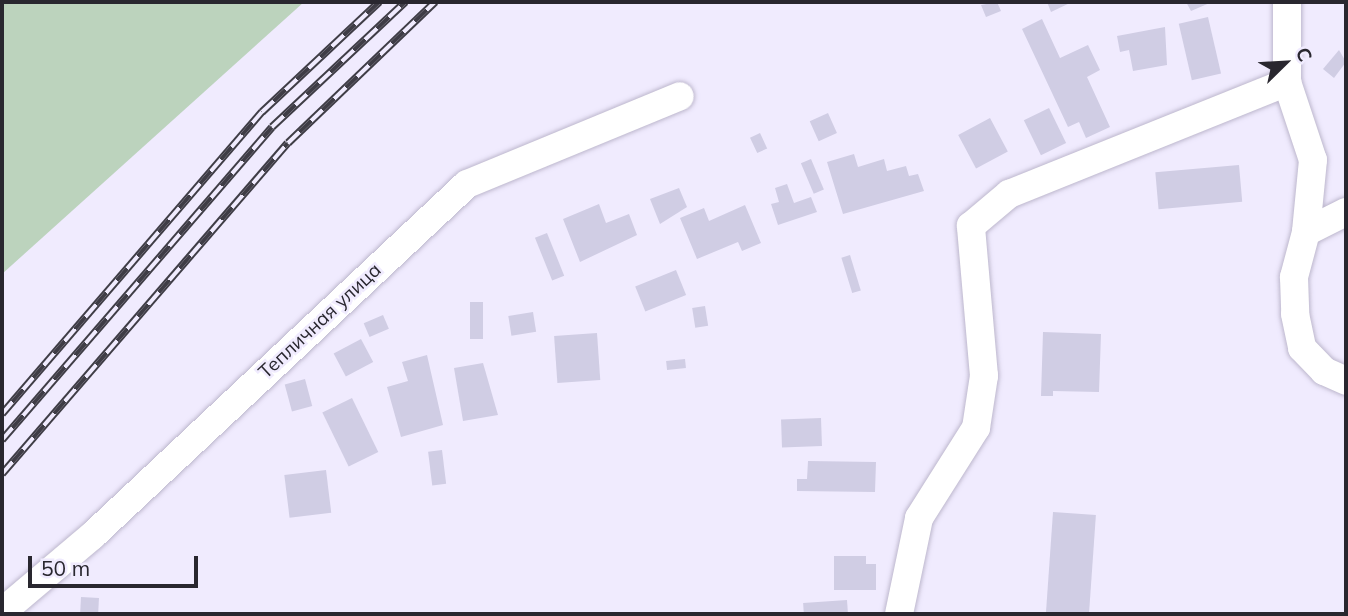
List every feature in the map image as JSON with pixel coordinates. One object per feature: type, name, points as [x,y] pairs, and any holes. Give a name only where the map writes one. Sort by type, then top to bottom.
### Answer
[{"type":"street","points":[[1287,2],[1287,82],[1313,160],[1306,232],[1294,277],[1302,348],[1324,371],[1346,381]]},
{"type":"street","points":[[899,614],[919,518],[976,428],[984,376],[971,226],[1009,194],[1287,82]]},
{"type":"street","name":"Тепличная улица","points":[[2,612],[92,536],[467,184],[680,96]]},
{"type":"street","points":[[1306,232],[1346,212]]},
{"type":"green space","points":[[2,2],[304,2],[2,274]]},
{"type":"building","points":[[997,2],[1001,11],[986,17],[981,5]]},
{"type":"building","points":[[1047,2],[1072,2],[1051,12]]},
{"type":"building","points":[[1186,2],[1212,2],[1191,11]]},
{"type":"building","points":[[1208,17],[1221,74],[1192,80],[1179,24]]},
{"type":"building","points":[[1042,19],[1060,58],[1088,45],[1100,70],[1087,77],[1110,127],[1086,138],[1079,122],[1068,127],[1022,29]]},
{"type":"building","points":[[1165,27],[1167,65],[1133,71],[1129,50],[1120,52],[1117,36]]},
{"type":"building","points":[[1339,50],[1346,62],[1334,78],[1323,69]]},
{"type":"building","points":[[1049,108],[1066,143],[1041,155],[1024,120]]},
{"type":"building","points":[[828,113],[837,133],[819,141],[810,121]]},
{"type":"building","points":[[990,118],[1008,152],[976,168],[958,135]]},
{"type":"building","points":[[760,133],[767,148],[757,153],[750,138]]},
{"type":"building","points":[[854,154],[858,167],[884,159],[887,171],[906,166],[909,176],[918,174],[924,191],[843,214],[827,162]]},
{"type":"building","points":[[811,159],[824,189],[814,194],[801,163]]},
{"type":"building","points":[[1239,165],[1242,202],[1159,209],[1155,172]]},
{"type":"building","points":[[787,184],[794,203],[811,197],[817,212],[778,225],[771,204],[779,202],[775,188]]},
{"type":"building","points":[[679,188],[687,207],[660,224],[650,199]]},
{"type":"building","points":[[599,204],[606,223],[629,214],[637,235],[580,262],[563,219]]},
{"type":"building","points":[[745,205],[761,243],[742,251],[738,242],[697,259],[680,218],[704,208],[709,221]]},
{"type":"building","points":[[547,233],[564,276],[552,281],[535,238]]},
{"type":"building","points":[[850,255],[861,290],[852,293],[841,258]]},
{"type":"building","points":[[676,270],[686,295],[645,312],[635,286]]},
{"type":"building","points":[[470,302],[483,302],[483,339],[470,339]]},
{"type":"building","points":[[705,306],[708,326],[695,328],[692,308]]},
{"type":"building","points":[[533,312],[536,332],[511,336],[508,316]]},
{"type":"building","points":[[383,315],[389,329],[370,337],[364,323]]},
{"type":"building","points":[[1043,332],[1101,334],[1099,392],[1053,391],[1053,396],[1041,396]]},
{"type":"building","points":[[597,333],[600,380],[557,383],[554,336]]},
{"type":"building","points":[[361,339],[373,362],[346,377],[334,354]]},
{"type":"building","points":[[427,355],[443,425],[401,437],[387,387],[408,381],[402,362]]},
{"type":"building","points":[[685,359],[686,368],[667,370],[666,361]]},
{"type":"building","points":[[483,363],[498,415],[463,421],[454,368]]},
{"type":"building","points":[[305,379],[312,406],[292,411],[285,384]]},
{"type":"building","points":[[352,398],[378,452],[349,466],[322,412]]},
{"type":"building","points":[[821,418],[822,446],[782,447],[781,419]]},
{"type":"building","points":[[442,450],[446,484],[432,485],[428,452]]},
{"type":"building","points":[[808,461],[876,462],[875,492],[797,491],[797,479],[807,479]]},
{"type":"building","points":[[326,470],[331,513],[290,518],[284,475]]},
{"type":"building","points":[[1053,512],[1096,515],[1089,614],[1046,614]]},
{"type":"building","points":[[834,556],[866,556],[866,564],[876,564],[876,590],[834,590]]},
{"type":"building","points":[[81,597],[99,598],[98,614],[80,614]]},
{"type":"building","points":[[847,600],[848,614],[804,614],[803,603]]},
{"type":"railway","points":[[2,414],[262,112],[379,2]]},
{"type":"railway","points":[[2,440],[272,127],[405,2]]},
{"type":"railway","points":[[2,474],[288,143],[435,2]]}]
